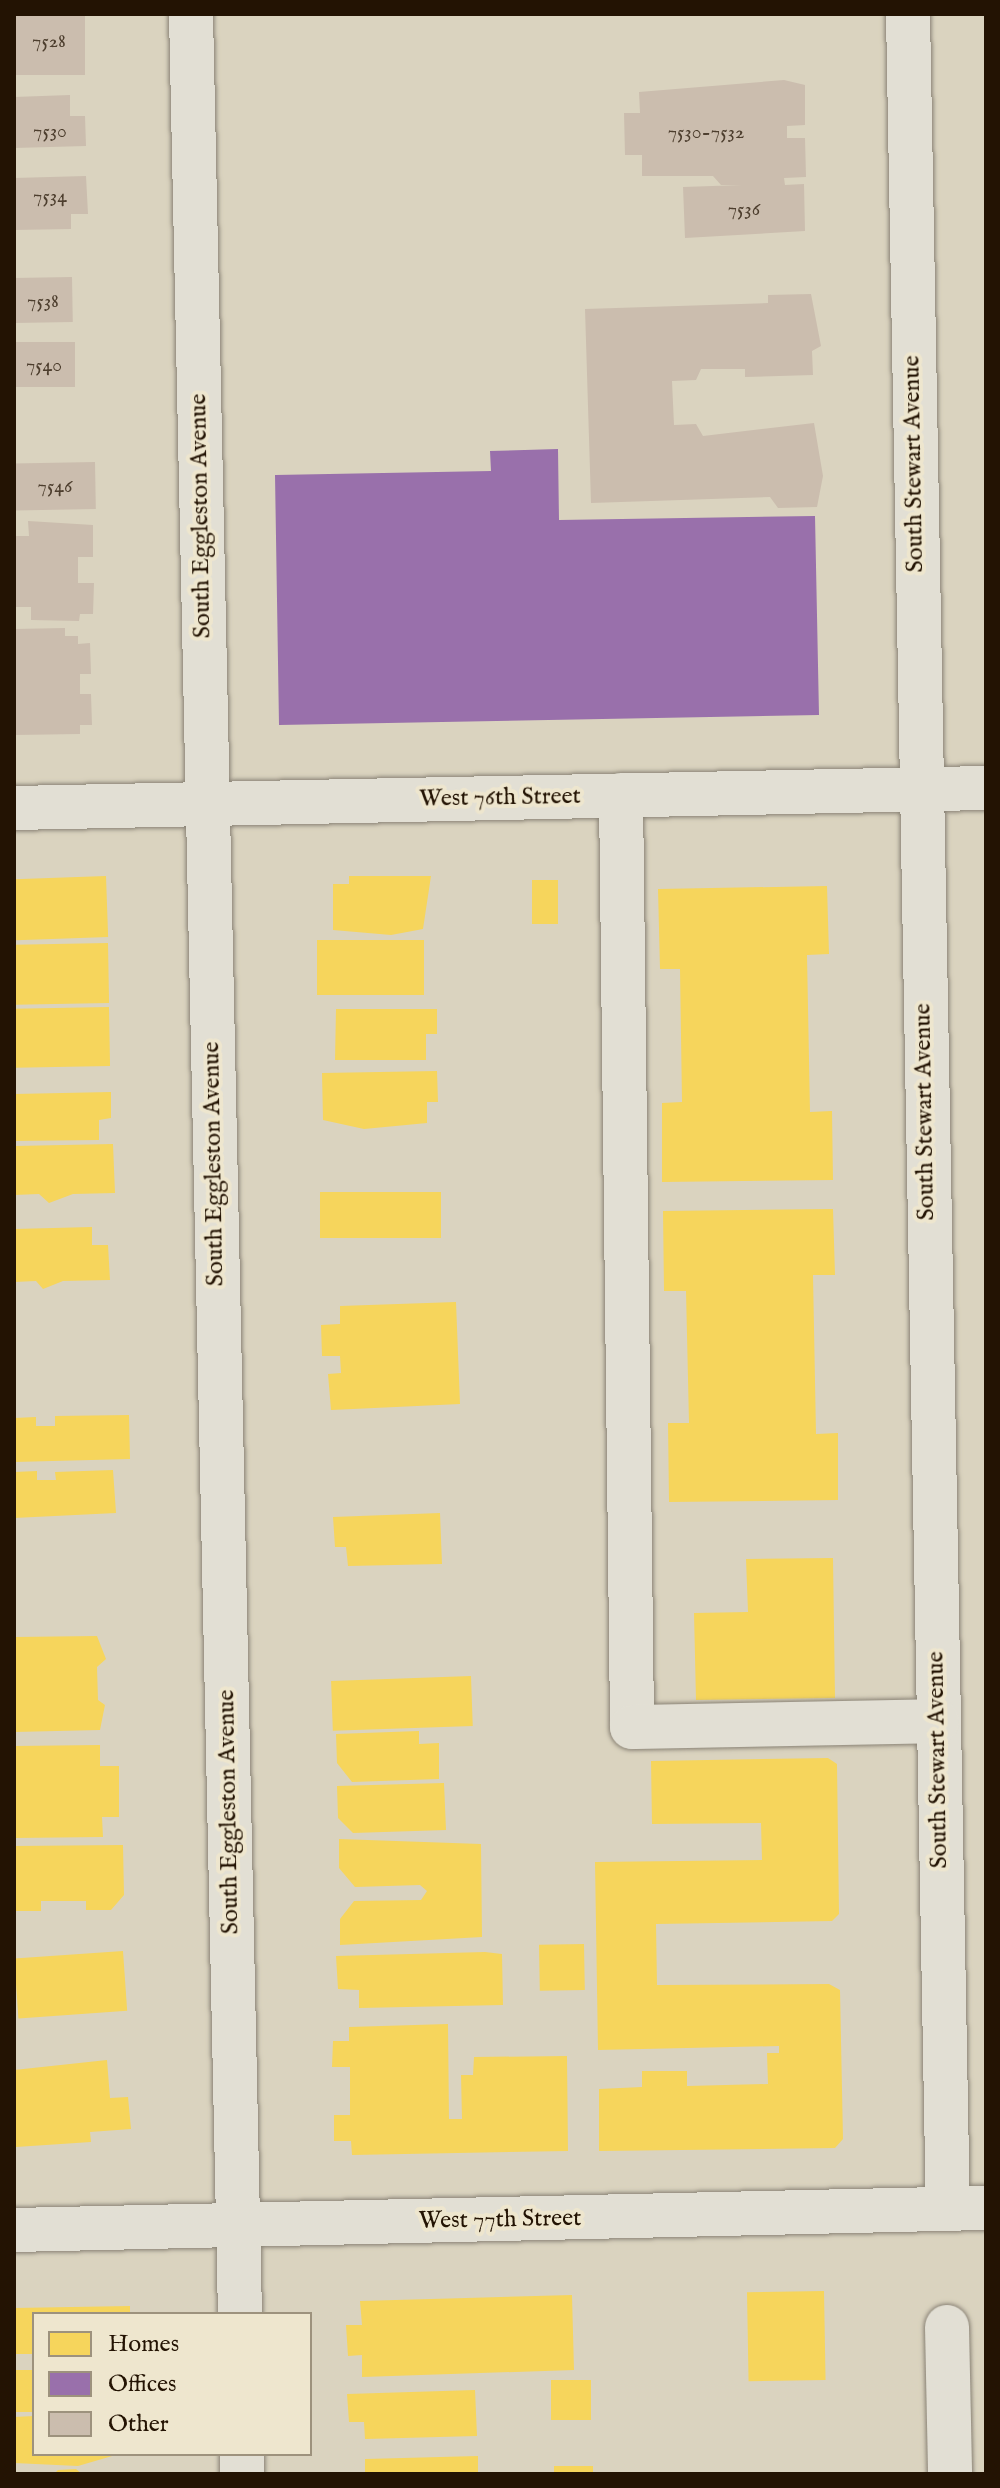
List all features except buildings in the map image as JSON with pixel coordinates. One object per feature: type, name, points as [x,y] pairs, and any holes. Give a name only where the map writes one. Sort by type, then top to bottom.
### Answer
[{"type":"street","name":"South Eggleston Avenue","points":[[191,14],[240,2312]]},
{"type":"street","name":"South Stewart Avenue","points":[[908,14],[918,789],[937,1721],[967,2209]]},
{"type":"street","name":"West 76th Street","points":[[14,808],[986,788]]},
{"type":"street","points":[[621,795],[632,1727],[937,1721]]},
{"type":"street","name":"West 77th Street","points":[[14,2230],[967,2209]]},
{"type":"street","points":[[947,2327],[950,2474]]}]
